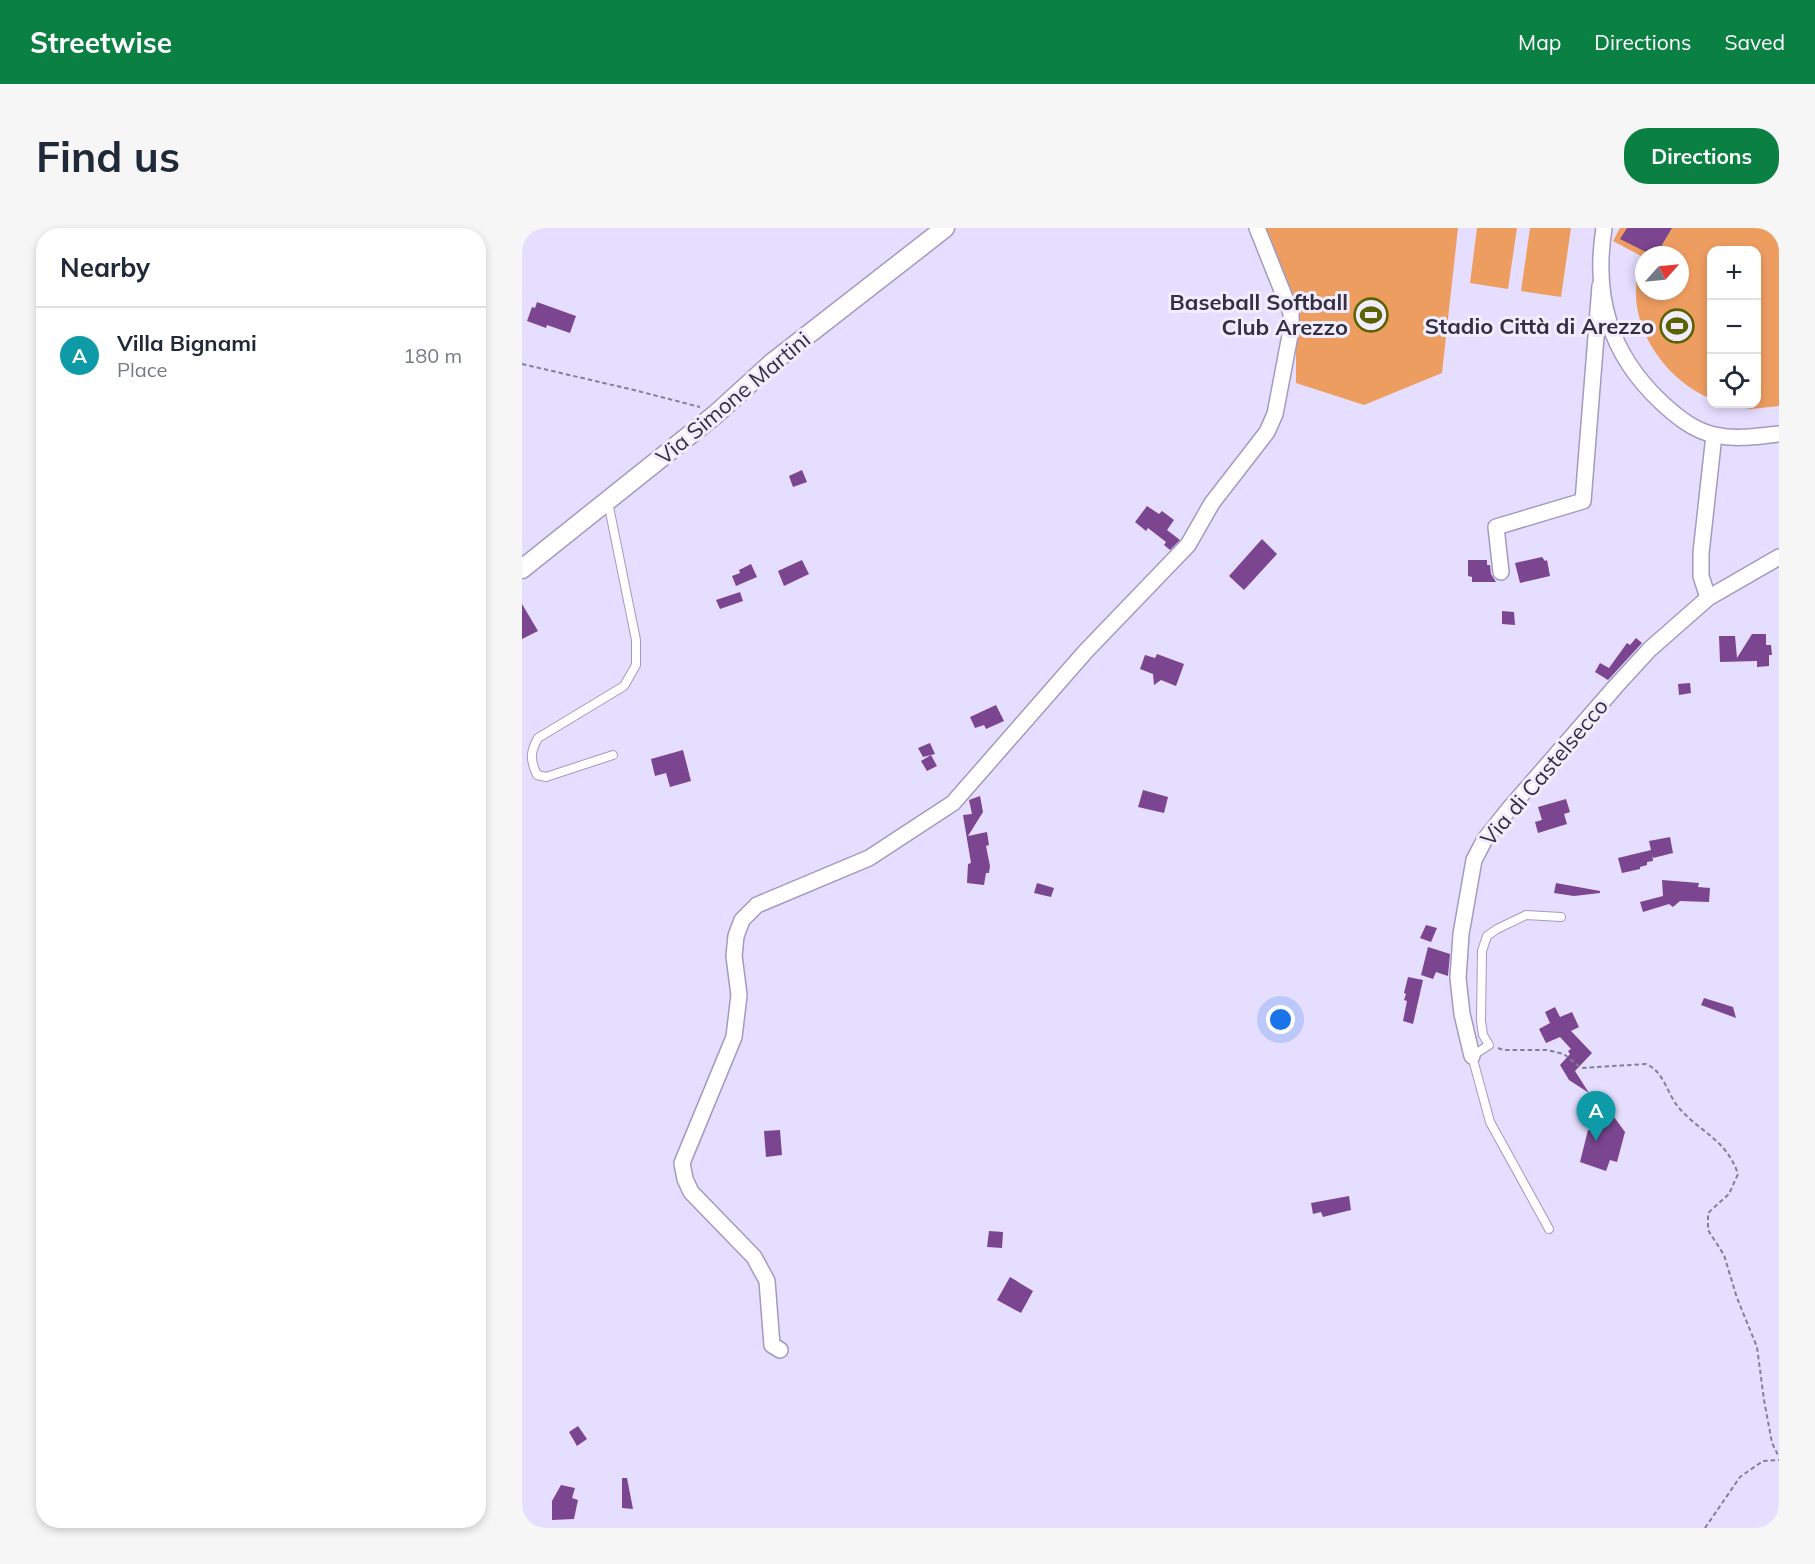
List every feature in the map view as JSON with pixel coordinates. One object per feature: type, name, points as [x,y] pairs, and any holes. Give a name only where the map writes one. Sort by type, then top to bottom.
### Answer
[{"type":"street","name":"Via Simone Martini","points":[[522,568],[716,414],[774,362],[945,228]]},
{"type":"street","points":[[780,1350],[772,1345],[767,1281],[754,1257],[692,1192],[685,1179],[682,1162],[734,1037],[739,995],[735,946],[742,920],[757,905],[869,858],[953,803],[1086,651],[1188,545],[1212,503],[1267,432],[1275,414],[1292,330],[1291,313],[1257,228]]},
{"type":"street","points":[[1501,572],[1496,527],[1583,501],[1604,228]]},
{"type":"street","points":[[1600,286],[1608,321],[1622,355],[1646,388],[1672,412],[1686,422],[1714,435],[1747,438],[1779,434]]},
{"type":"street","points":[[1708,598],[1701,576],[1701,553],[1714,435]]},
{"type":"street","name":"Via di Castelsecco","points":[[1472,1056],[1462,1014],[1458,978],[1461,934],[1474,860],[1485,839],[1650,649],[1708,598],[1779,557]]},
{"type":"lane","points":[[608,501],[636,640],[636,665],[624,686],[538,738],[531,750],[532,765],[537,775],[546,777],[613,755]]},
{"type":"lane","points":[[1549,1229],[1490,1122],[1472,1056],[1489,1045],[1483,1035],[1481,1021],[1482,951],[1487,936],[1526,915],[1561,917]]},
{"type":"path","points":[[522,364],[697,406],[716,414]]},
{"type":"path","points":[[1489,1045],[1503,1050],[1548,1050],[1564,1054],[1581,1068],[1646,1064],[1655,1068],[1680,1108],[1716,1140],[1733,1159],[1738,1174],[1729,1194],[1708,1213],[1708,1230],[1724,1255],[1737,1298],[1757,1347],[1772,1443],[1779,1459],[1763,1461],[1740,1477],[1705,1528]]},
{"type":"shaded area","name":"Baseball Softball Club Arezzo","points":[[1262,228],[1458,228],[1442,373],[1364,405],[1296,383],[1296,332]]},
{"type":"shaded area","points":[[1477,228],[1517,228],[1508,289],[1470,283]]},
{"type":"shaded area","points":[[1530,228],[1571,228],[1561,297],[1521,291]]},
{"type":"shaded area","name":"Stadio Città di Arezzo","points":[[1620,228],[1779,228],[1779,406],[1761,408],[1761,246],[1707,246],[1707,397],[1682,381],[1657,355],[1641,324],[1637,307],[1637,300],[1689,300],[1689,246],[1635,246],[1635,253],[1613,241]]},
{"type":"building","points":[[1627,228],[1672,228],[1661,246],[1635,246],[1620,239]]},
{"type":"building","points":[[537,302],[576,316],[570,333],[527,321],[532,307],[535,308]]},
{"type":"building","points":[[802,470],[807,482],[793,487],[789,476]]},
{"type":"building","points":[[1147,506],[1159,514],[1162,511],[1174,520],[1167,530],[1180,540],[1170,550],[1164,545],[1166,542],[1148,528],[1146,531],[1135,522]]},
{"type":"building","points":[[1262,539],[1277,554],[1244,590],[1229,576]]},
{"type":"building","points":[[1542,557],[1545,561],[1547,560],[1550,576],[1520,583],[1515,563]]},
{"type":"building","points":[[802,560],[809,574],[784,586],[778,571]]},
{"type":"building","points":[[1468,560],[1487,560],[1487,565],[1490,565],[1491,574],[1496,582],[1472,582],[1472,577],[1468,576]]},
{"type":"building","points":[[751,564],[757,577],[736,586],[732,576]]},
{"type":"building","points":[[740,592],[743,601],[720,609],[716,600]]},
{"type":"building","points":[[522,604],[538,631],[522,639]]},
{"type":"building","points":[[1502,611],[1514,612],[1515,625],[1502,624]]},
{"type":"building","points":[[1752,634],[1766,634],[1766,645],[1771,645],[1772,655],[1769,655],[1769,666],[1757,667],[1757,661],[1720,662],[1719,636],[1735,636],[1737,658]]},
{"type":"building","points":[[1636,638],[1642,643],[1608,680],[1595,672],[1600,663],[1609,668],[1627,643],[1630,645]]},
{"type":"building","points":[[1157,654],[1184,664],[1176,686],[1161,680],[1154,685],[1153,674],[1140,669],[1145,655],[1155,658]]},
{"type":"building","points":[[1690,683],[1691,693],[1679,695],[1678,684]]},
{"type":"building","points":[[996,705],[1004,721],[986,729],[984,725],[975,728],[970,717]]},
{"type":"building","points":[[930,743],[935,754],[923,757],[918,748]]},
{"type":"building","points":[[683,750],[691,781],[670,787],[666,773],[655,776],[651,759]]},
{"type":"building","points":[[931,755],[937,766],[927,771],[921,761]]},
{"type":"building","points":[[1143,790],[1168,797],[1164,813],[1138,807]]},
{"type":"building","points":[[980,796],[983,812],[968,836],[987,832],[989,845],[986,846],[990,866],[984,885],[967,883],[968,864],[971,863],[963,815],[972,814],[969,800]]},
{"type":"building","points":[[1566,799],[1570,812],[1564,814],[1567,824],[1538,833],[1535,822],[1542,820],[1538,807]]},
{"type":"building","points":[[1670,837],[1673,853],[1653,858],[1652,854],[1653,861],[1647,862],[1647,865],[1622,873],[1618,858],[1651,850],[1649,841]]},
{"type":"building","points":[[1662,880],[1699,883],[1698,887],[1710,888],[1709,902],[1680,901],[1673,907],[1669,904],[1643,912],[1640,902],[1663,896]]},
{"type":"building","points":[[1037,883],[1054,888],[1051,897],[1034,893]]},
{"type":"building","points":[[1556,883],[1600,891],[1600,893],[1574,896],[1554,893]]},
{"type":"building","points":[[1426,925],[1437,928],[1431,942],[1420,938]]},
{"type":"building","points":[[1428,947],[1450,954],[1448,976],[1436,972],[1433,979],[1421,975]]},
{"type":"building","points":[[1408,977],[1423,980],[1413,1024],[1403,1021],[1407,1001],[1404,1000],[1406,994],[1404,993]]},
{"type":"building","points":[[1704,998],[1733,1007],[1736,1018],[1701,1005]]},
{"type":"building","points":[[1555,1007],[1560,1017],[1572,1012],[1579,1027],[1571,1031],[1592,1053],[1575,1071],[1589,1093],[1569,1080],[1560,1065],[1570,1054],[1568,1051],[1571,1049],[1560,1037],[1546,1043],[1539,1029],[1550,1023],[1545,1012]]},
{"type":"building","points":[[1606,1106],[1625,1132],[1617,1162],[1610,1160],[1606,1171],[1580,1162],[1588,1130],[1601,1132]]},
{"type":"building","points":[[780,1130],[782,1155],[766,1157],[764,1131]]},
{"type":"building","points":[[1349,1196],[1351,1210],[1323,1217],[1321,1212],[1313,1214],[1311,1203]]},
{"type":"building","points":[[989,1231],[1003,1232],[1002,1248],[987,1247]]},
{"type":"building","points":[[1010,1277],[1033,1291],[1021,1313],[997,1300]]},
{"type":"building","points":[[578,1426],[587,1439],[577,1446],[569,1432]]},
{"type":"building","points":[[622,1478],[627,1478],[633,1509],[622,1508]]},
{"type":"building","points":[[561,1485],[575,1488],[572,1498],[578,1500],[574,1519],[552,1520],[552,1501]]},
{"type":"place","name":"Baseball Softball Club Arezzo","points":[[1371,315]]},
{"type":"place","name":"Stadio Città di Arezzo","points":[[1677,326]]},
{"type":"place","name":"Villa Bignami","points":[[1596,1141]]}]
